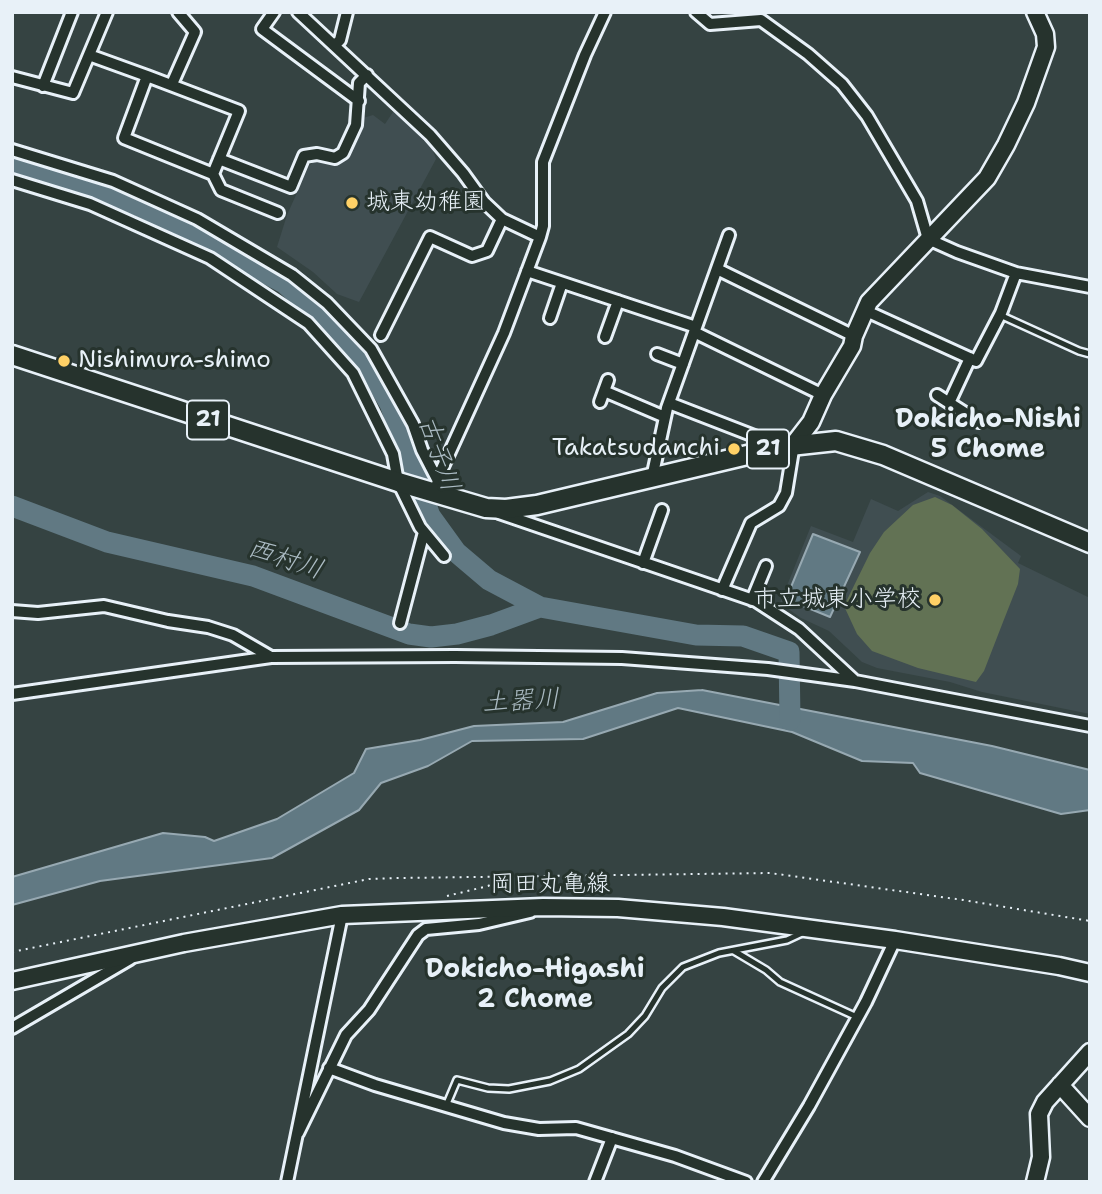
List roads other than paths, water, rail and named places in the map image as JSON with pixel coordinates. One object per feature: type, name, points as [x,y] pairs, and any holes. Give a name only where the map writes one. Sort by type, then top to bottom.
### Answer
[{"type":"main road","points":[[787,445],[811,422],[823,395],[852,346],[869,302],[987,178],[1026,103],[1046,47],[1045,34],[1035,12]]},
{"type":"main road","name":"21","points":[[12,355],[401,483],[437,487],[486,508],[506,509],[537,505],[787,445],[836,441],[864,448],[1090,542]]},
{"type":"main road","name":"岡田丸亀線","points":[[12,981],[184,943],[342,915],[538,906],[673,911],[895,940],[1090,973]]},
{"type":"main road","points":[[1035,1182],[1041,1157],[1039,1114],[1045,1102],[1090,1052]]},
{"type":"main road","points":[[1060,1085],[1090,1118]]},
{"type":"street","points":[[43,86],[72,12]]},
{"type":"street","points":[[12,77],[73,93],[107,12]]},
{"type":"street","points":[[172,84],[195,32],[178,12]]},
{"type":"street","points":[[274,12],[262,29],[359,101]]},
{"type":"street","points":[[298,12],[430,135],[484,202],[502,219],[540,237]]},
{"type":"street","points":[[335,45],[340,40],[347,12]]},
{"type":"street","points":[[437,487],[504,333],[540,237],[543,226],[543,162],[605,12]]},
{"type":"street","points":[[696,12],[710,24],[761,20],[808,54],[842,84],[867,116],[917,201],[928,239],[1016,273],[1090,287]]},
{"type":"street","points":[[89,55],[239,111],[213,174]]},
{"type":"street","points":[[219,159],[291,187],[304,156],[317,154],[335,158],[344,153],[356,125],[359,83],[367,75]]},
{"type":"street","points":[[148,76],[124,138],[213,174],[221,190],[252,198],[278,213]]},
{"type":"street","points":[[12,150],[113,181],[149,197],[197,219],[292,275],[327,303],[371,349],[413,424],[437,487]]},
{"type":"street","points":[[12,180],[90,204],[210,258],[308,323],[352,373],[393,454],[401,483],[424,532],[444,556]]},
{"type":"street","points":[[381,335],[430,236],[472,256],[486,251],[502,219]]},
{"type":"street","points":[[652,478],[669,403],[729,235]]},
{"type":"street","points":[[717,269],[854,336]]},
{"type":"street","points":[[527,271],[695,330],[823,395]]},
{"type":"street","points":[[864,310],[976,361],[1000,315],[1016,273]]},
{"type":"street","points":[[550,318],[562,283]]},
{"type":"street","points":[[605,338],[618,301]]},
{"type":"street","points":[[657,354],[683,364]]},
{"type":"street","points":[[949,403],[970,358]]},
{"type":"street","points":[[608,380],[602,397],[665,416]]},
{"type":"street","points":[[937,395],[979,422]]},
{"type":"street","points":[[669,403],[787,445],[786,493],[779,506],[751,523],[722,590]]},
{"type":"street","points":[[486,508],[752,600],[799,629],[855,681]]},
{"type":"street","points":[[643,564],[662,510]]},
{"type":"street","points":[[400,623],[424,532]]},
{"type":"street","points":[[752,600],[766,566]]},
{"type":"street","points":[[12,611],[38,613],[103,606],[167,621],[208,627],[233,635],[271,657]]},
{"type":"street","points":[[12,694],[271,657],[622,658],[768,669],[855,681],[1090,726]]},
{"type":"street","points":[[298,1133],[346,1035],[369,1010],[418,936],[426,929],[479,924],[526,914],[538,906]]},
{"type":"street","points":[[287,1182],[342,915]]},
{"type":"street","points":[[763,1182],[809,1106],[895,940]]},
{"type":"street","points":[[12,1028],[139,954]]},
{"type":"street","points":[[329,1069],[504,1124],[539,1129],[576,1128],[675,1156],[746,1182]]},
{"type":"street","points":[[595,1182],[612,1138]]},
{"type":"lane","points":[[1000,315],[1090,354]]},
{"type":"lane","points":[[446,1106],[457,1080],[488,1088],[509,1089],[550,1081],[579,1069],[628,1034],[645,1016],[670,978],[683,967],[695,960],[733,950],[787,940],[811,929]]},
{"type":"lane","points":[[733,950],[780,982],[857,1017]]},
{"type":"water","points":[[813,534],[860,552],[830,617],[786,599]]},
{"type":"water","points":[[702,690],[992,746],[1090,770],[1090,810],[1061,814],[920,773],[913,763],[862,761],[792,732],[678,708],[583,739],[472,741],[428,766],[381,783],[359,810],[272,858],[100,881],[12,905],[12,877],[163,833],[205,837],[214,841],[277,819],[354,773],[366,749],[420,740],[474,726],[563,722],[657,693]]},
{"type":"waterway","name":"古子川","points":[[12,165],[139,206],[284,283],[327,321],[366,363],[390,404],[430,516],[456,552],[489,580],[540,607],[696,635],[743,636],[789,652],[790,720]]},
{"type":"waterway","name":"西村川","points":[[12,506],[107,542],[253,576],[409,634],[431,637],[457,634],[540,607]]},
{"type":"place","name":"城東幼稚園","points":[[352,203]]},
{"type":"place","name":"Nishimura-shimo","points":[[64,361]]},
{"type":"place","name":"Takatsudanchi","points":[[734,449]]},
{"type":"place","name":"市立城東小学校","points":[[935,600]]},
{"type":"district","name":"Dokicho-Nishi 5 Chome","points":[[988,435]]},
{"type":"district","name":"Dokicho-Higashi 2 Chome","points":[[535,985]]},
{"type":"water label","name":"土器川","points":[[521,702]]}]
